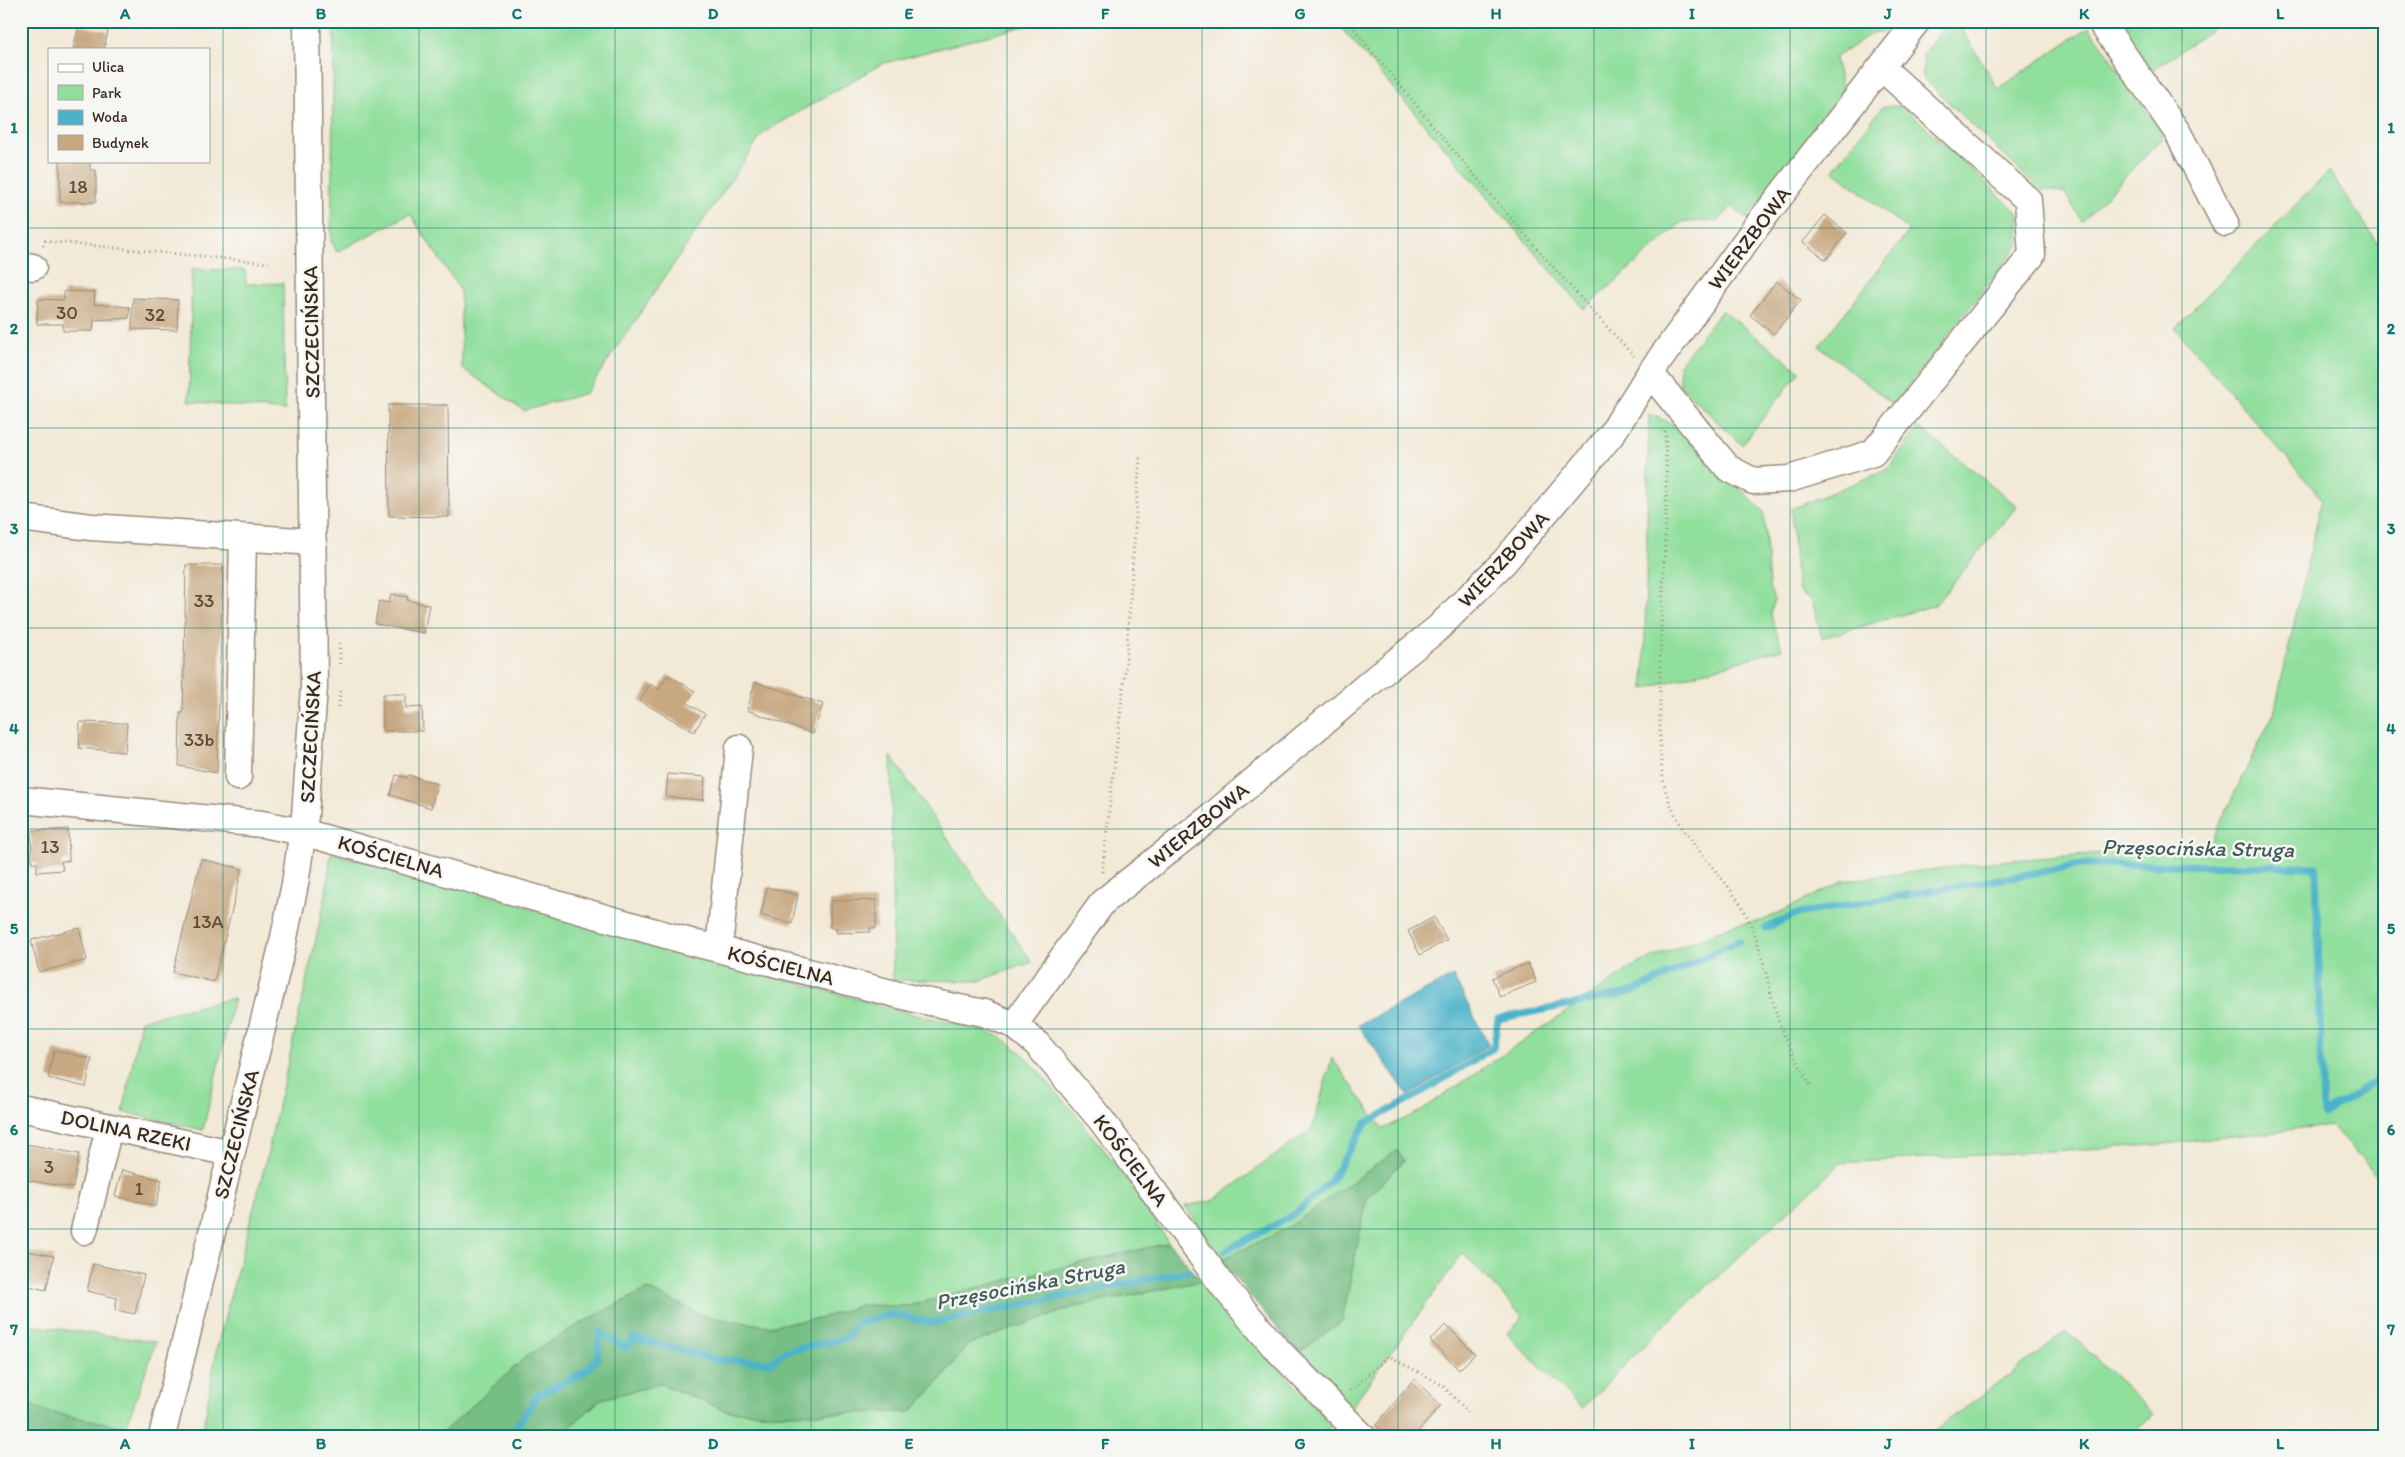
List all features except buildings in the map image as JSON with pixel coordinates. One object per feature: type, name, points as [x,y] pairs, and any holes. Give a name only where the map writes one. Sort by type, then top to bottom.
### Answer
[{"type":"street","name":"SZCZECIŃSKA","points":[[162,1436],[285,932],[303,832],[310,761],[314,688],[307,21]]},
{"type":"street","name":"WIERZBOWA","points":[[1014,1025],[1103,902],[1212,816],[1377,676],[1438,628],[1504,562],[1611,435],[1650,373],[1756,227],[1917,21]]},
{"type":"street","points":[[2100,21],[2178,133],[2225,223]]},
{"type":"street","points":[[1650,373],[1728,468],[1753,481],[1789,479],[1873,453],[2032,255],[2028,200],[1881,66]]},
{"type":"street","points":[[21,518],[91,527],[313,542]]},
{"type":"street","points":[[238,777],[243,538]]},
{"type":"street","points":[[719,949],[739,748]]},
{"type":"street","name":"KOŚCIELNA","points":[[21,800],[262,824],[303,832],[719,949],[915,999],[984,1012],[1014,1025],[1037,1044],[1102,1121],[1224,1287],[1273,1345],[1362,1436]]},
{"type":"street","name":"DOLINA RZEKI","points":[[21,1108],[232,1154]]},
{"type":"street","points":[[84,1231],[110,1128]]},
{"type":"path","points":[[1348,21],[1428,121],[1591,310],[1650,373]]},
{"type":"path","points":[[27,266],[45,241],[270,263]]},
{"type":"path","points":[[1665,430],[1667,469],[1659,673],[1660,748],[1663,779],[1670,806],[1682,828],[1738,901],[1754,927],[1781,1027],[1811,1087]]},
{"type":"path","points":[[1103,902],[1102,876],[1125,674],[1140,455]]},
{"type":"path","points":[[1333,1406],[1389,1356],[1442,1386],[1471,1414]]},
{"type":"green space","points":[[334,21],[1044,21],[881,64],[763,133],[586,393],[524,411],[462,368],[460,290],[410,214],[337,252],[331,241]]},
{"type":"green space","points":[[1335,21],[1905,21],[1898,30],[1872,33],[1835,58],[1844,96],[1746,219],[1732,206],[1719,221],[1682,222],[1584,309]]},
{"type":"green space","points":[[1948,21],[1957,21],[1998,89],[2089,27],[2164,137],[2082,221],[2064,192],[2040,190],[1923,78],[1923,54]]},
{"type":"green space","points":[[2118,21],[2224,21],[2151,71]]},
{"type":"green space","points":[[1883,106],[1903,106],[2019,214],[2019,244],[1894,405],[1819,346],[1909,231],[1833,170]]},
{"type":"green space","points":[[2329,171],[2384,252],[2384,1183],[2330,1125],[2156,1145],[1841,1163],[1654,1335],[1582,1409],[1507,1334],[1523,1317],[1463,1253],[1349,1410],[1298,1353],[1342,1321],[1367,1198],[1404,1161],[1397,1150],[1286,1229],[1221,1260],[1185,1206],[1212,1201],[1312,1129],[1332,1058],[1383,1129],[1417,1113],[1637,964],[1736,924],[1762,921],[1843,881],[1999,861],[2209,845],[2274,713],[2322,499],[2175,328]]},
{"type":"green space","points":[[192,269],[245,270],[246,284],[283,283],[285,411],[189,401]]},
{"type":"green space","points":[[1722,310],[1800,371],[1742,445],[1680,386],[1679,365]]},
{"type":"green space","points":[[1649,414],[1673,424],[1764,512],[1769,586],[1774,600],[1771,614],[1782,649],[1644,689]]},
{"type":"green space","points":[[1919,427],[2017,506],[1935,605],[1822,638],[1812,600],[1799,592],[1796,577],[1791,509],[1887,470]]},
{"type":"green space","points":[[891,756],[1032,962],[979,981],[893,980]]},
{"type":"green space","points":[[331,853],[460,885],[608,932],[916,1015],[970,1026],[1001,1037],[1023,1054],[1074,1112],[1121,1171],[1169,1243],[1011,1279],[908,1306],[862,1305],[821,1318],[769,1326],[707,1317],[647,1289],[585,1321],[528,1355],[439,1436],[202,1436],[217,1347],[264,1169],[326,894]]},
{"type":"green space","points":[[234,998],[203,1130],[123,1112],[141,1020]]},
{"type":"green space","points":[[1397,1150],[1404,1160],[1367,1198],[1342,1321],[1298,1353],[1221,1260],[1286,1229]]},
{"type":"green space","points":[[1169,1243],[1202,1281],[1074,1307],[967,1345],[946,1374],[911,1412],[779,1414],[727,1411],[661,1384],[601,1399],[560,1436],[439,1436],[528,1355],[585,1321],[647,1289],[707,1317],[769,1326],[821,1318],[862,1305],[908,1306],[1011,1279]]},
{"type":"green space","points":[[1202,1281],[1272,1361],[1333,1424],[1319,1436],[560,1436],[601,1399],[661,1384],[727,1411],[779,1414],[911,1412],[946,1374],[967,1345],[1074,1307]]},
{"type":"green space","points":[[21,1324],[156,1342],[126,1427],[48,1412],[21,1401]]},
{"type":"green space","points":[[2067,1331],[2154,1414],[2128,1436],[1928,1436]]},
{"type":"green space","points":[[21,1401],[48,1412],[126,1427],[123,1436],[21,1436]]},
{"type":"water","points":[[1453,976],[1489,1045],[1408,1095],[1358,1025]]},
{"type":"waterway","name":"Przęsocińska Struga","points":[[1766,928],[1796,914],[2087,864],[2316,867],[2323,1115],[2384,1075]]},
{"type":"waterway","name":"Przęsocińska Struga","points":[[1225,1251],[1295,1214],[1331,1180],[1366,1123],[1417,1095],[1493,1048],[1498,1019],[1632,992],[1739,941]]},
{"type":"waterway","name":"Przęsocińska Struga","points":[[510,1436],[539,1394],[583,1373],[597,1359],[600,1332],[626,1348],[634,1338],[716,1360],[772,1362],[786,1351],[847,1338],[857,1323],[893,1314],[931,1323],[1189,1271]]}]
